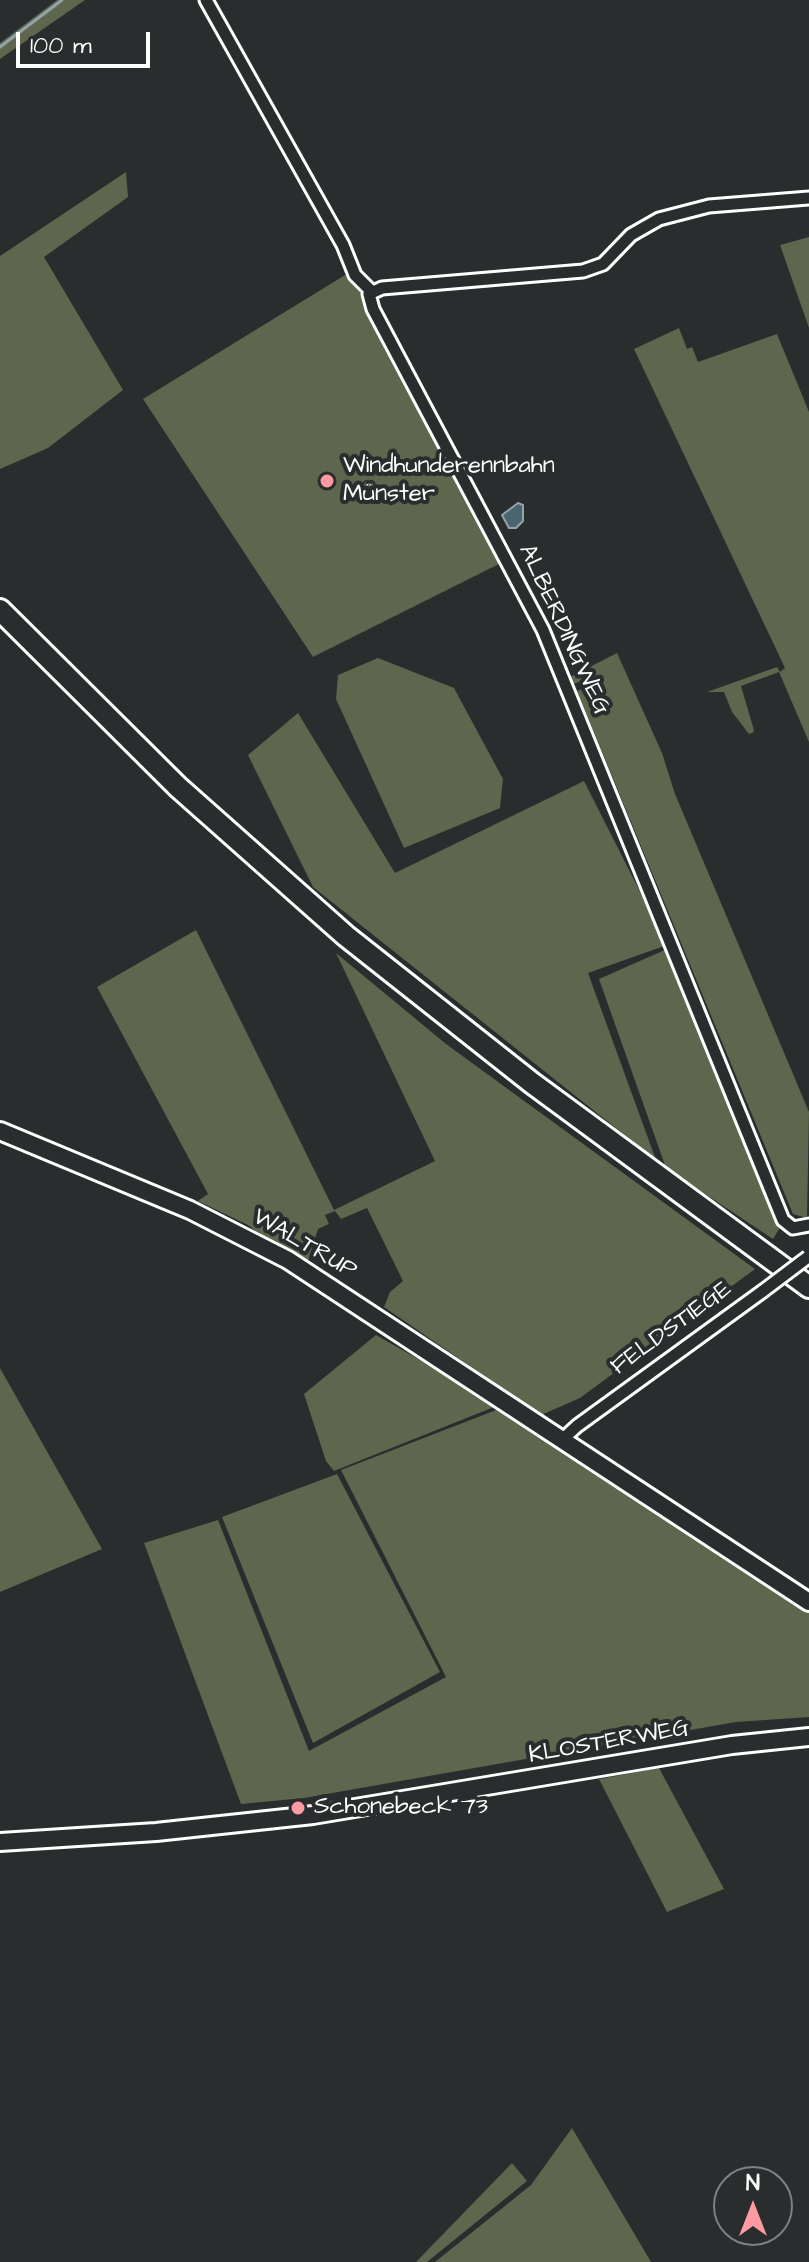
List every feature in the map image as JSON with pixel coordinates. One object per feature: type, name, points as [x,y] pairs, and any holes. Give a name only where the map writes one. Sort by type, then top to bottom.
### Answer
[{"type":"highway","points":[[0,610],[168,778],[357,945],[511,1067],[809,1287]]},
{"type":"highway","points":[[0,625],[169,794],[378,976],[665,1197],[809,1297]]},
{"type":"main road","name":"WALTRUP","points":[[0,1131],[190,1210],[263,1247],[357,1303],[809,1602]]},
{"type":"main road","name":"KLOSTERWEG","points":[[0,1842],[183,1829],[390,1804],[732,1745],[809,1737]]},
{"type":"street","points":[[206,0],[343,245],[350,267],[371,291],[583,271],[603,264],[631,235],[659,219],[709,206],[809,198]]},
{"type":"street","name":"ALBERDINGWEG","points":[[371,291],[373,309],[543,630],[783,1220],[793,1228],[809,1225]]},
{"type":"street","name":"FELDSTIEGE","points":[[563,1439],[808,1257]]},
{"type":"green space","points":[[57,0],[85,0],[0,59],[0,43]]},
{"type":"green space","points":[[126,172],[128,197],[44,257],[123,390],[48,448],[0,469],[0,256]]},
{"type":"green space","points":[[809,237],[809,328],[780,245]]},
{"type":"green space","name":"Windhunderennbahn Münster","points":[[350,272],[499,564],[313,657],[143,399]]},
{"type":"green space","points":[[679,328],[687,349],[692,347],[698,362],[777,334],[809,412],[809,742],[779,672],[741,686],[754,732],[749,734],[732,712],[724,692],[707,692],[777,667],[780,672],[785,668],[634,349]]},
{"type":"green space","points":[[617,653],[662,753],[675,794],[809,1112],[807,1218],[793,1214],[577,691],[582,689],[579,682],[573,684],[570,677]]},
{"type":"green space","points":[[378,658],[454,688],[503,779],[500,808],[404,848],[336,699],[338,675]]},
{"type":"green space","points":[[298,713],[395,873],[584,781],[667,945],[588,973],[656,1160],[313,887],[248,755]]},
{"type":"green space","points":[[196,930],[334,1210],[435,1161],[336,953],[446,1044],[755,1269],[580,1398],[541,1415],[384,1307],[390,1292],[403,1281],[367,1208],[341,1219],[335,1211],[325,1215],[329,1224],[318,1229],[308,1261],[267,1240],[248,1225],[198,1201],[208,1194],[97,987]]},
{"type":"green space","points":[[667,949],[782,1224],[773,1239],[666,1168],[599,979]]},
{"type":"green space","points":[[376,1335],[499,1405],[334,1471],[326,1461],[304,1394]]},
{"type":"green space","points":[[0,1368],[102,1549],[0,1592]]},
{"type":"green space","points":[[504,1407],[809,1613],[809,1717],[736,1722],[304,1798],[241,1804],[144,1543],[218,1520],[309,1751],[446,1677],[341,1470]]},
{"type":"green space","points":[[337,1474],[440,1672],[313,1743],[222,1517]]},
{"type":"green space","points":[[659,1768],[724,1889],[667,1912],[599,1779]]},
{"type":"green space","points":[[572,2128],[651,2262],[435,2262],[531,2185]]},
{"type":"green space","points":[[512,2163],[527,2181],[427,2262],[416,2262]]},
{"type":"water","points":[[518,503],[523,505],[523,521],[516,528],[509,528],[502,515]]},
{"type":"waterway","points":[[0,47],[62,0]]},
{"type":"place","name":"Windhunderennbahn Münster","points":[[327,481]]},
{"type":"place","name":"Schonebeck 73","points":[[298,1808]]}]
